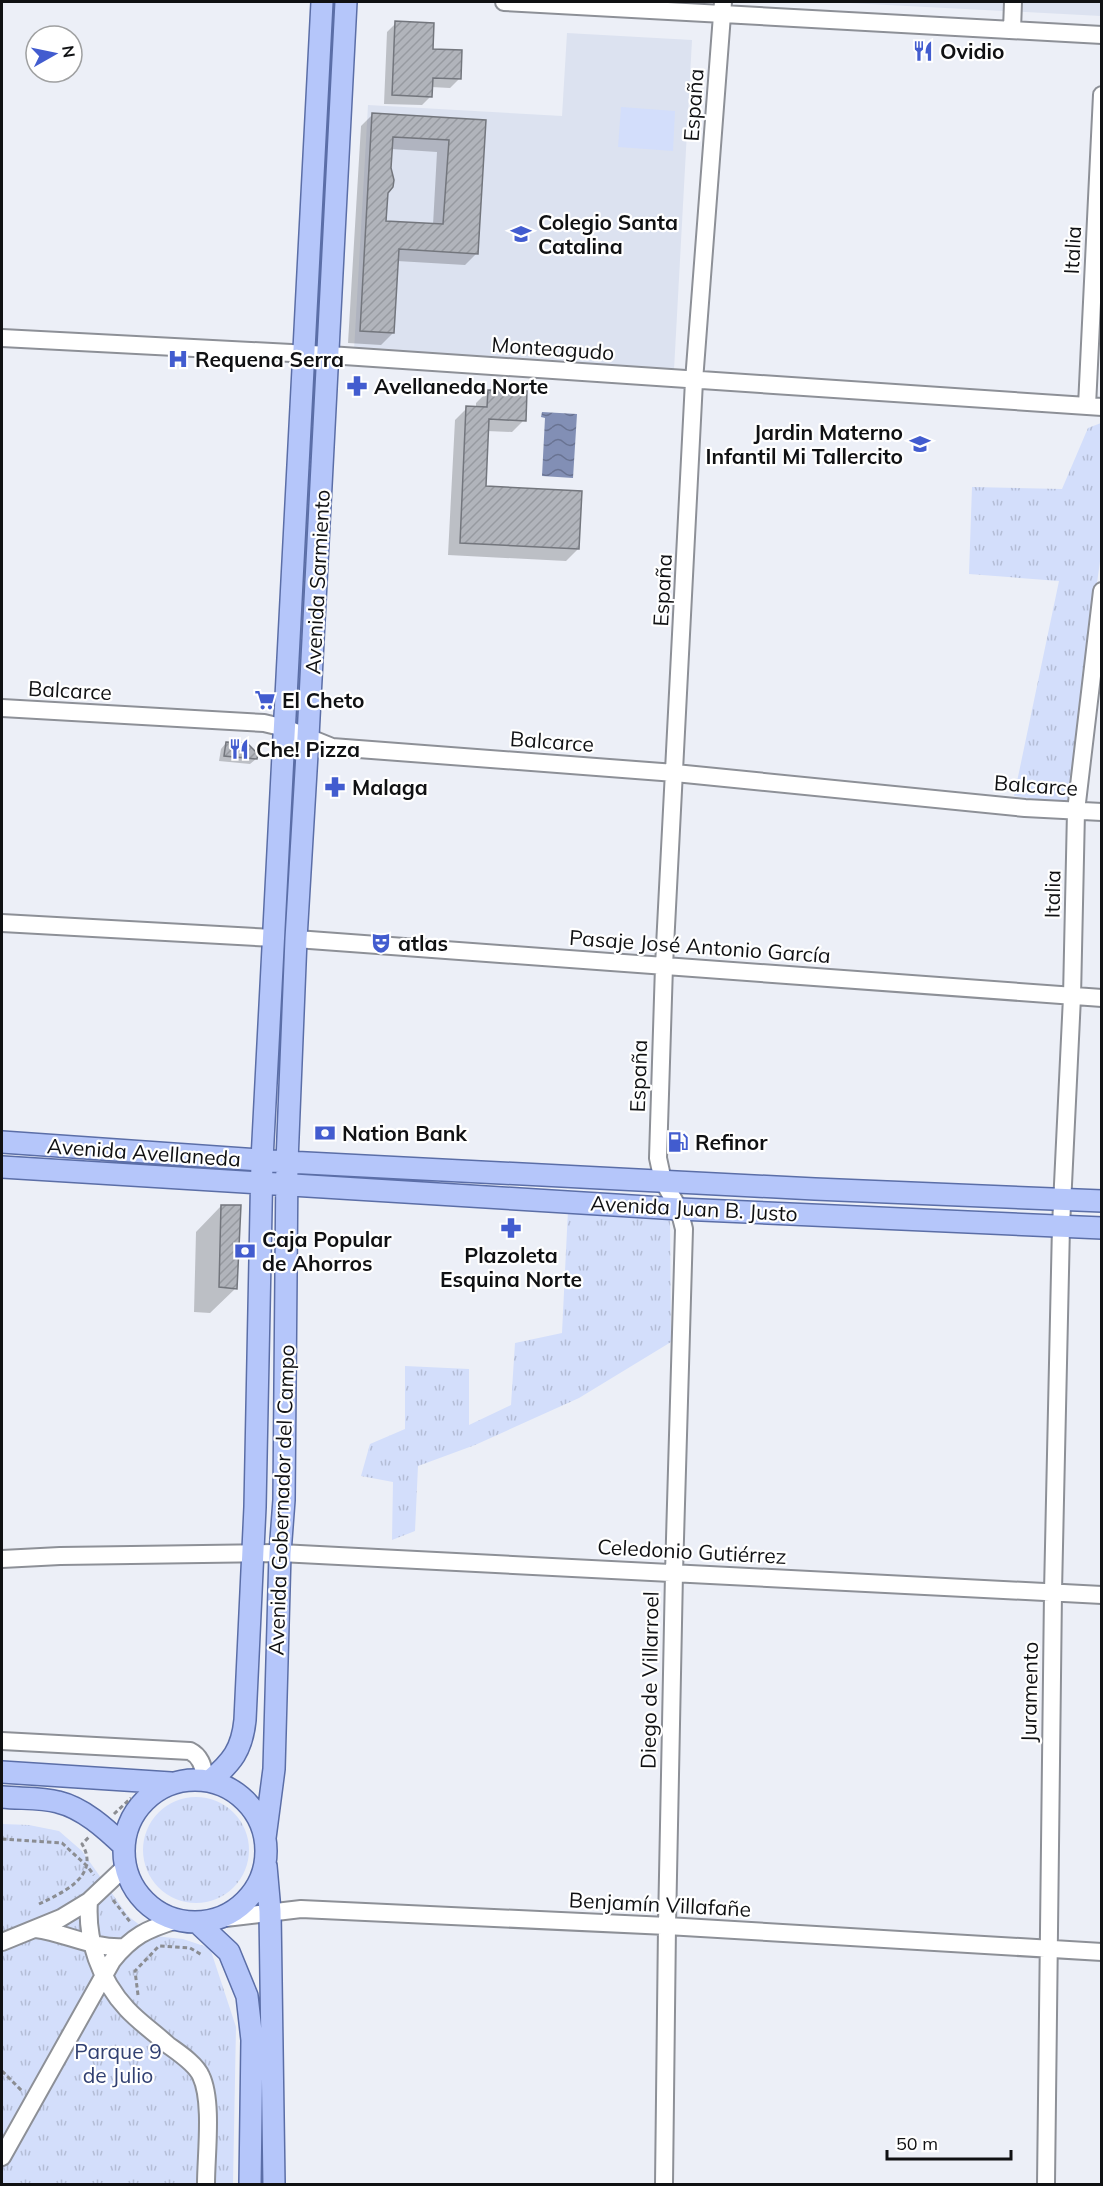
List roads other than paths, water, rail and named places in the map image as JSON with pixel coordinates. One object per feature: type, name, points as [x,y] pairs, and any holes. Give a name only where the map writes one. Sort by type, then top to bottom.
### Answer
[{"type":"main road","name":"Avenida Sarmiento","points":[[262,1160],[322,2]]},
{"type":"main road","name":"Avenida Sarmiento","points":[[287,1162],[296,939],[346,2]]},
{"type":"main road","name":"Avenida Avellaneda","points":[[2,1142],[287,1162]]},
{"type":"main road","name":"Avenida Gobernador del Campo","points":[[208,1781],[232,1760],[241,1745],[244,1733],[256,1495],[262,1160]]},
{"type":"main road","name":"Avenida Gobernador del Campo","points":[[274,2184],[270,1911],[265,1848],[274,1769],[280,1553],[284,1500],[287,1162]]},
{"type":"main road","name":"Avenida Juan B. Justo","points":[[287,1162],[1101,1202]]},
{"type":"main road","name":"Avenida Avellaneda","points":[[2,1167],[287,1185]]},
{"type":"main road","name":"Avenida Juan B. Justo","points":[[287,1185],[679,1209],[1101,1228]]},
{"type":"main road","points":[[2,1772],[171,1783],[189,1780],[208,1781],[230,1789],[246,1801],[258,1818],[265,1848],[261,1877],[251,1895],[236,1910],[197,1920],[159,1913],[144,1901],[132,1885],[124,1856],[101,1826],[71,1806],[56,1801],[2,1797]]},
{"type":"main road","points":[[124,1856],[128,1826],[138,1807],[153,1793],[171,1783]]},
{"type":"main road","points":[[197,1920],[229,1952],[247,1996],[252,2040],[250,2184]]},
{"type":"street","points":[[504,2],[722,8],[1101,35]]},
{"type":"street","points":[[1012,30],[1013,2]]},
{"type":"street","name":"España","points":[[663,1181],[658,1158],[664,966],[694,381],[722,8]]},
{"type":"street","name":"Italia","points":[[1094,407],[1101,95]]},
{"type":"street","name":"Monteagudo","points":[[2,338],[329,354],[1094,407]]},
{"type":"street","name":"Italia","points":[[1062,1199],[1072,997],[1076,811],[1101,591]]},
{"type":"street","name":"Balcarce","points":[[2,708],[264,723],[285,728],[332,747],[675,773],[1025,808],[1101,812]]},
{"type":"street","points":[[2,923],[274,938]]},
{"type":"street","name":"Pasaje José Antonio García","points":[[296,939],[1101,998]]},
{"type":"street","name":"Diego de Villarroel","points":[[663,1181],[679,1209],[684,1229],[674,1573],[664,2184]]},
{"type":"street","name":"Juramento","points":[[1046,2184],[1053,1593],[1062,1199]]},
{"type":"street","name":"Celedonio Gutiérrez","points":[[2,1559],[253,1552],[1101,1595]]},
{"type":"street","points":[[2,1741],[190,1751],[198,1755],[208,1781]]},
{"type":"street","points":[[2,1942],[61,1918],[89,1900],[124,1856]]},
{"type":"street","points":[[89,1900],[88,1928],[104,1977],[128,2010],[201,2074],[207,2098],[206,2184]]},
{"type":"street","name":"Benjamín Villafañe","points":[[2,2157],[112,1961],[131,1940],[151,1928],[197,1920],[301,1909],[667,1926],[1101,1952]]},
{"type":"street","points":[[35,1929],[61,1933],[103,1947],[124,1947]]},
{"type":"water","points":[[542,412],[577,414],[573,478],[542,476],[545,418],[541,417]]},
{"type":"place","name":"Ovidio","points":[[923,51]]},
{"type":"place","name":"Colegio Santa Catalina","points":[[521,234]]},
{"type":"place","name":"Requena Serra","points":[[178,359]]},
{"type":"place","name":"Avellaneda Norte","points":[[357,386]]},
{"type":"place","name":"Jardin Materno Infantil Mi Tallercito","points":[[920,444]]},
{"type":"place","name":"El Cheto","points":[[265,700]]},
{"type":"place","name":"Che! Pizza","points":[[239,749]]},
{"type":"place","name":"Malaga","points":[[335,787]]},
{"type":"place","name":"atlas","points":[[381,943]]},
{"type":"place","name":"Nation Bank","points":[[325,1133]]},
{"type":"place","name":"Refinor","points":[[678,1142]]},
{"type":"place","name":"Plazoleta Esquina Norte","points":[[511,1228]]},
{"type":"place","name":"Caja Popular de Ahorros","points":[[245,1251]]},
{"type":"park label","name":"Parque 9 de Julio","points":[[118,2063]]}]
